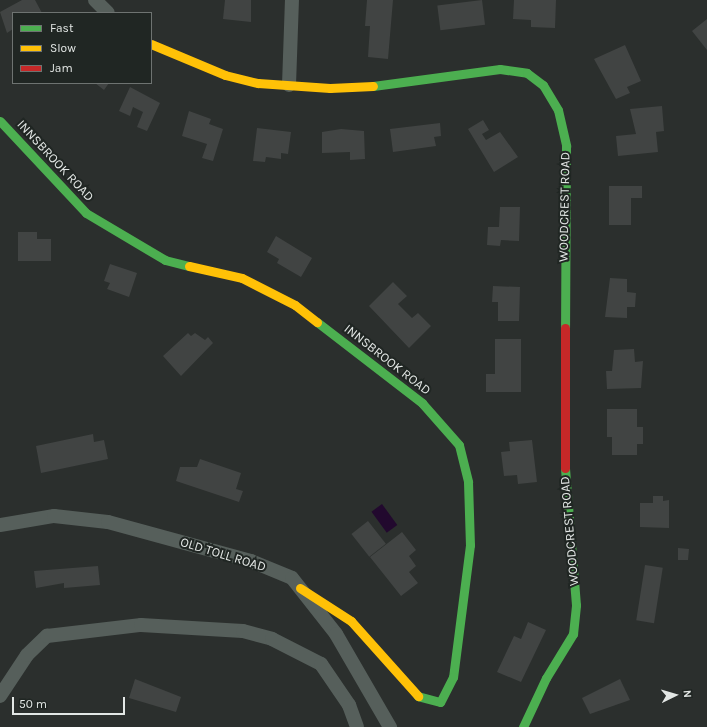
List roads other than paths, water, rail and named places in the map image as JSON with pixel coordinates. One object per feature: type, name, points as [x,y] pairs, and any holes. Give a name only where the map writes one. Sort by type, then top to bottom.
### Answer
[{"type":"street","points":[[95,0],[107,12]]},
{"type":"street","points":[[289,85],[292,0]]},
{"type":"street","name":"WOODCREST ROAD","points":[[152,44],[225,75],[289,85],[376,86],[500,69],[527,73],[544,85],[558,110],[566,146],[565,489],[576,606],[573,634],[546,678],[523,727]]},
{"type":"street","name":"INNSBROOK ROAD","points":[[0,121],[86,213],[165,260],[242,278],[295,305],[422,403],[459,445],[468,482],[470,545],[453,677],[440,702],[418,696],[351,621],[300,588]]},
{"type":"street","name":"OLD TOLL ROAD","points":[[0,525],[54,516],[108,522],[251,561],[292,578],[336,634],[390,727]]},
{"type":"street","points":[[0,696],[27,654],[46,636],[141,625],[243,631],[272,639],[321,664],[350,705],[358,727]]}]
